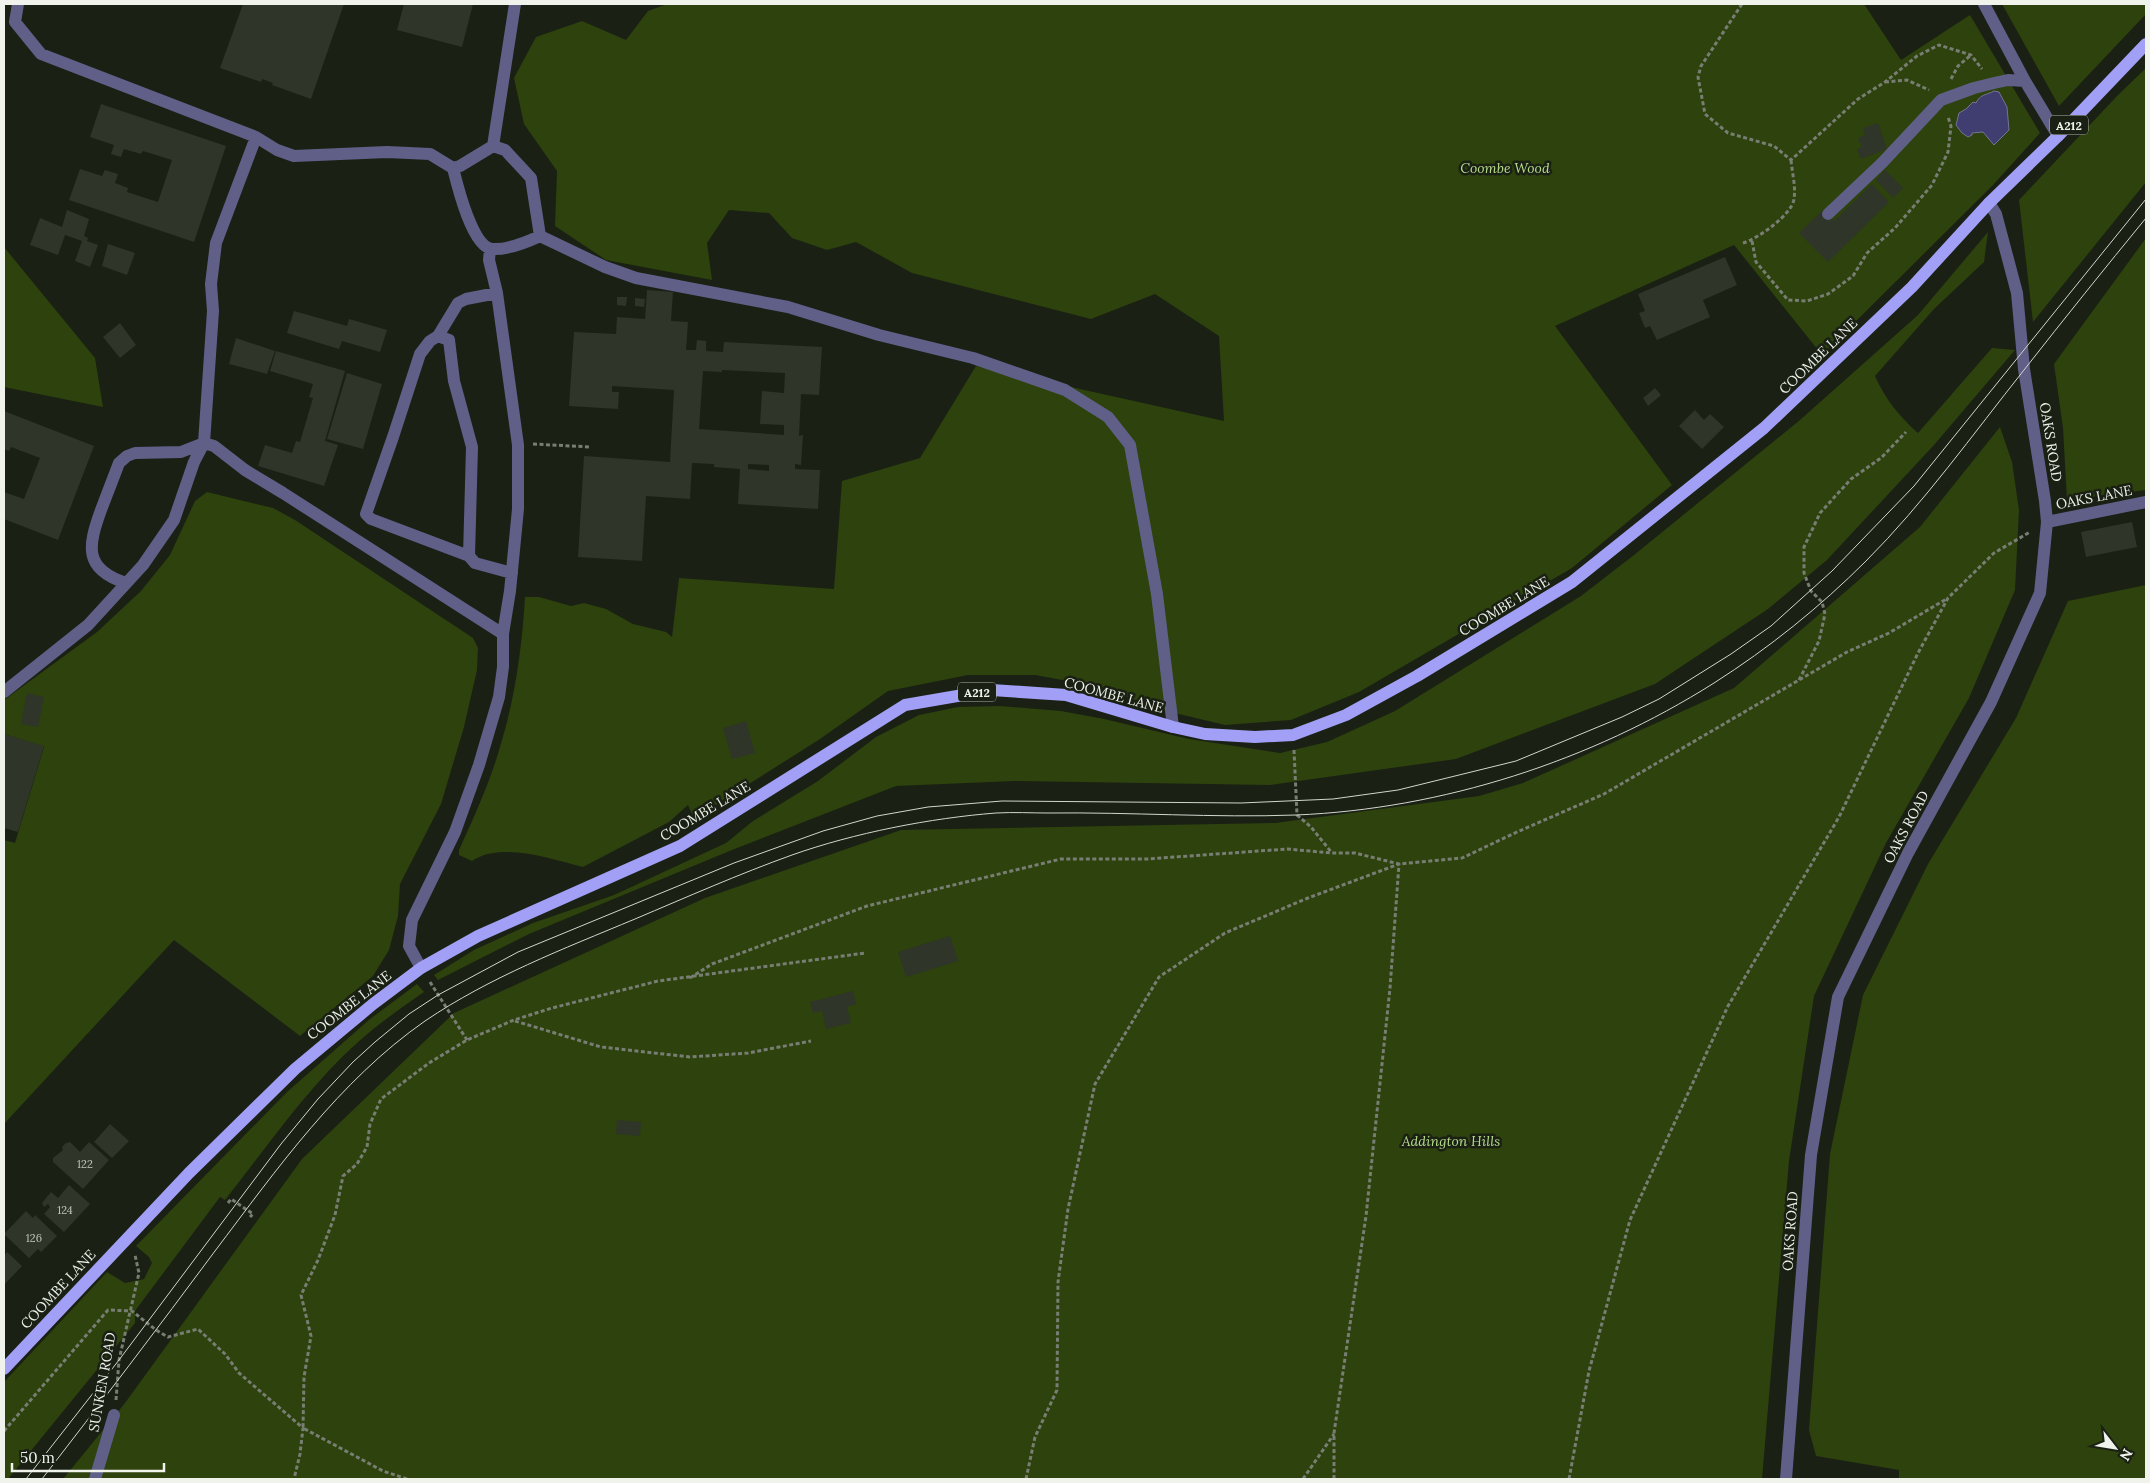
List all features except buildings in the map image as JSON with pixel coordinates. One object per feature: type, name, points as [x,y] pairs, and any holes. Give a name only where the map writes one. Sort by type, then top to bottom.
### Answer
[{"type":"main road","name":"A212","points":[[1989,203],[2058,136],[2146,44]]},
{"type":"main road","name":"COOMBE LANE","points":[[4,1369],[189,1173],[295,1069],[373,1004],[421,968],[478,936],[680,846],[905,705],[992,690],[1066,695],[1173,727],[1216,736],[1255,738],[1294,735],[1346,715],[1417,676],[1572,582],[1764,428],[1912,287],[1989,203]]},
{"type":"street","points":[[453,168],[460,166],[493,146],[515,4]]},
{"type":"street","points":[[1984,4],[2025,81],[2058,136]]},
{"type":"street","points":[[15,5],[16,22],[42,54],[256,137],[277,150],[294,156],[386,152],[430,154],[453,168],[463,207],[483,244],[490,249],[516,246],[540,236],[605,267],[636,278],[788,307],[879,334],[973,358],[1065,390],[1108,417],[1130,445],[1156,594],[1173,727]]},
{"type":"street","points":[[1828,214],[1882,163],[1941,100],[1994,83],[2008,80],[2025,81]]},
{"type":"street","points":[[4,692],[88,625],[143,564],[174,520],[194,462],[204,443],[213,311],[211,284],[216,243],[256,137]]},
{"type":"street","points":[[493,146],[504,150],[530,178],[540,236]]},
{"type":"street","name":"OAKS ROAD","points":[[1786,1479],[1811,1155],[1838,997],[1908,853],[1991,702],[2040,593],[2047,522],[2024,369],[2017,293],[1996,214],[1989,203]]},
{"type":"street","points":[[421,968],[409,946],[412,920],[455,832],[490,731],[499,697],[503,667],[502,634],[512,573],[518,509],[518,445],[497,293],[489,260],[490,249]]},
{"type":"street","points":[[497,293],[466,299],[458,303],[438,336],[430,341],[420,354],[366,514],[371,519],[469,556],[475,564],[512,573]]},
{"type":"street","points":[[438,336],[449,340],[454,381],[472,447],[469,556]]},
{"type":"street","points":[[126,583],[114,579],[102,570],[93,558],[90,548],[94,529],[119,463],[123,459],[135,454],[181,452],[204,443],[214,446],[263,482],[502,634]]},
{"type":"street","name":"OAKS LANE","points":[[2047,522],[2146,502]]},
{"type":"street","name":"SUNKEN ROAD","points":[[95,1479],[114,1415]]},
{"type":"path","points":[[1742,4],[1701,66],[1698,77],[1704,114],[1728,133],[1774,146],[1790,160],[1794,199],[1790,209],[1784,215],[1752,241],[1743,243]]},
{"type":"path","points":[[1790,160],[1858,99],[1884,82],[1917,56],[1939,45],[1971,55],[1994,83]]},
{"type":"path","points":[[1752,241],[1756,262],[1788,300],[1807,301],[1828,294],[1853,276],[1867,253],[1895,228],[1932,185],[1948,152],[1951,126],[1941,100],[1930,91],[1907,80],[1884,82]]},
{"type":"path","points":[[1799,681],[1819,641],[1825,614],[1822,602],[1811,591],[1804,573],[1804,547],[1820,513],[1851,479],[1881,458],[1906,432]]},
{"type":"path","points":[[518,445],[591,446]]},
{"type":"path","points":[[1026,1479],[1035,1437],[1057,1390],[1058,1282],[1068,1209],[1095,1084],[1158,977],[1226,933],[1308,898],[1399,864],[1462,858],[1604,794],[1847,652],[1889,633],[1948,598],[1994,553],[2047,522]]},
{"type":"path","points":[[1569,1479],[1589,1371],[1630,1220],[1728,1006],[1839,817],[1918,653],[1948,598]]},
{"type":"path","points":[[1294,735],[1298,815],[1311,827],[1332,853]]},
{"type":"path","points":[[690,978],[712,964],[867,906],[1060,859],[1148,860],[1287,849],[1355,853],[1399,864]]},
{"type":"path","points":[[1334,1479],[1334,1433],[1366,1216],[1390,988],[1399,864]]},
{"type":"path","points":[[294,1479],[300,1454],[303,1428],[304,1377],[311,1336],[301,1295],[318,1260],[335,1215],[344,1176],[357,1164],[367,1147],[370,1124],[381,1099],[430,1062],[467,1040],[514,1020],[594,996],[658,981],[864,953]]},
{"type":"path","points":[[421,968],[467,1040]]},
{"type":"path","points":[[514,1020],[600,1047],[690,1057],[748,1053],[811,1041]]},
{"type":"path","points":[[228,1203],[231,1199],[253,1214],[250,1217]]},
{"type":"path","name":"SUNKEN ROAD","points":[[114,1415],[119,1380],[119,1360],[140,1273],[136,1260]]},
{"type":"path","points":[[4,1431],[108,1310],[132,1310],[156,1330],[168,1337],[198,1329],[225,1354],[239,1374],[303,1428],[383,1471],[407,1479]]},
{"type":"path","points":[[1304,1479],[1334,1433]]},
{"type":"green space","name":"Coombe Wood","points":[[667,4],[1864,4],[1901,60],[1970,15],[2040,133],[1993,185],[1822,355],[1734,245],[1555,326],[1672,485],[1572,568],[1359,692],[1291,720],[1225,725],[1162,710],[1101,687],[1035,675],[968,675],[888,691],[820,739],[694,819],[688,805],[669,822],[583,867],[542,856],[511,852],[497,852],[484,855],[472,861],[459,855],[459,850],[487,786],[510,710],[517,673],[525,597],[539,597],[571,606],[584,603],[606,609],[633,624],[666,632],[672,637],[679,578],[834,589],[842,481],[920,458],[976,366],[1224,421],[1219,336],[1155,294],[1091,319],[912,273],[856,242],[827,250],[792,238],[769,213],[729,210],[707,243],[712,280],[606,260],[555,226],[557,171],[524,124],[514,78],[536,37],[582,21],[626,40],[648,11]]},
{"type":"green space","points":[[2002,4],[2146,4],[2146,14],[2059,106]]},
{"type":"green space","points":[[2146,68],[2146,182],[2033,322],[2019,200]]},
{"type":"green space","points":[[1988,232],[1984,262],[1934,309],[1875,376],[1883,392],[1894,407],[1918,433],[1992,348],[2015,350],[1934,445],[1827,560],[1768,609],[1655,684],[1456,759],[1270,785],[1014,781],[896,786],[732,850],[529,934],[438,980],[434,975],[474,950],[533,923],[614,895],[726,843],[753,821],[818,781],[876,737],[919,715],[958,707],[999,706],[1061,711],[1189,739],[1280,753],[1327,742],[1395,711],[1581,596],[1634,555],[1800,420],[1918,315]]},
{"type":"green space","points":[[2146,238],[2146,490],[2067,500],[2063,428],[2054,364]]},
{"type":"green space","points":[[4,247],[95,358],[103,407],[4,387]]},
{"type":"green space","name":"Addington Hills","points":[[2000,427],[2012,462],[2019,510],[2015,590],[1969,698],[1886,843],[1814,996],[1789,1161],[1762,1479],[63,1479],[125,1403],[302,1159],[454,1013],[705,898],[901,830],[1275,823],[1479,796],[1523,783],[1734,688],[1920,527]]},
{"type":"green space","points":[[207,492],[273,508],[295,520],[473,638],[478,648],[477,670],[464,727],[441,804],[400,884],[398,916],[389,950],[373,976],[300,1036],[174,940],[4,1124],[4,840],[15,843],[44,747],[4,734],[4,700],[97,632],[141,591],[170,555],[195,501]]},
{"type":"green space","points":[[2146,585],[2146,1479],[1899,1479],[1899,1470],[1816,1456],[1809,1430],[1830,1154],[1863,995],[1928,864],[2016,718],[2068,601]]},
{"type":"green space","points":[[417,984],[424,992],[373,1029],[339,1060],[304,1098],[225,1200],[220,1197],[135,1311],[135,1323],[8,1479],[4,1479],[4,1382],[107,1272],[125,1283],[144,1279],[152,1263],[149,1257],[136,1246],[287,1092],[370,1019]]},
{"type":"shaded area","points":[[1994,91],[1999,92],[2007,107],[2009,130],[1994,145],[1983,132],[1972,133],[1968,137],[1956,125],[1959,113],[1973,102],[1976,103],[1982,96]]},
{"type":"tram line","points":[[26,1479],[119,1360],[281,1144],[318,1099],[375,1042],[409,1014],[438,995],[518,952],[734,863],[823,831],[877,816],[928,807],[1002,801],[1241,803],[1333,799],[1398,790],[1516,761],[1622,717],[1659,699],[1731,654],[1771,626],[1832,571],[1914,486],[2146,199]]},
{"type":"tram line","points":[[42,1479],[262,1189],[311,1128],[337,1099],[394,1045],[425,1021],[450,1005],[527,965],[713,886],[792,855],[867,833],[919,823],[996,813],[1265,816],[1351,811],[1406,803],[1514,776],[1617,736],[1667,711],[1754,656],[1831,595],[1866,561],[1908,516],[1948,468],[2146,218]]}]
